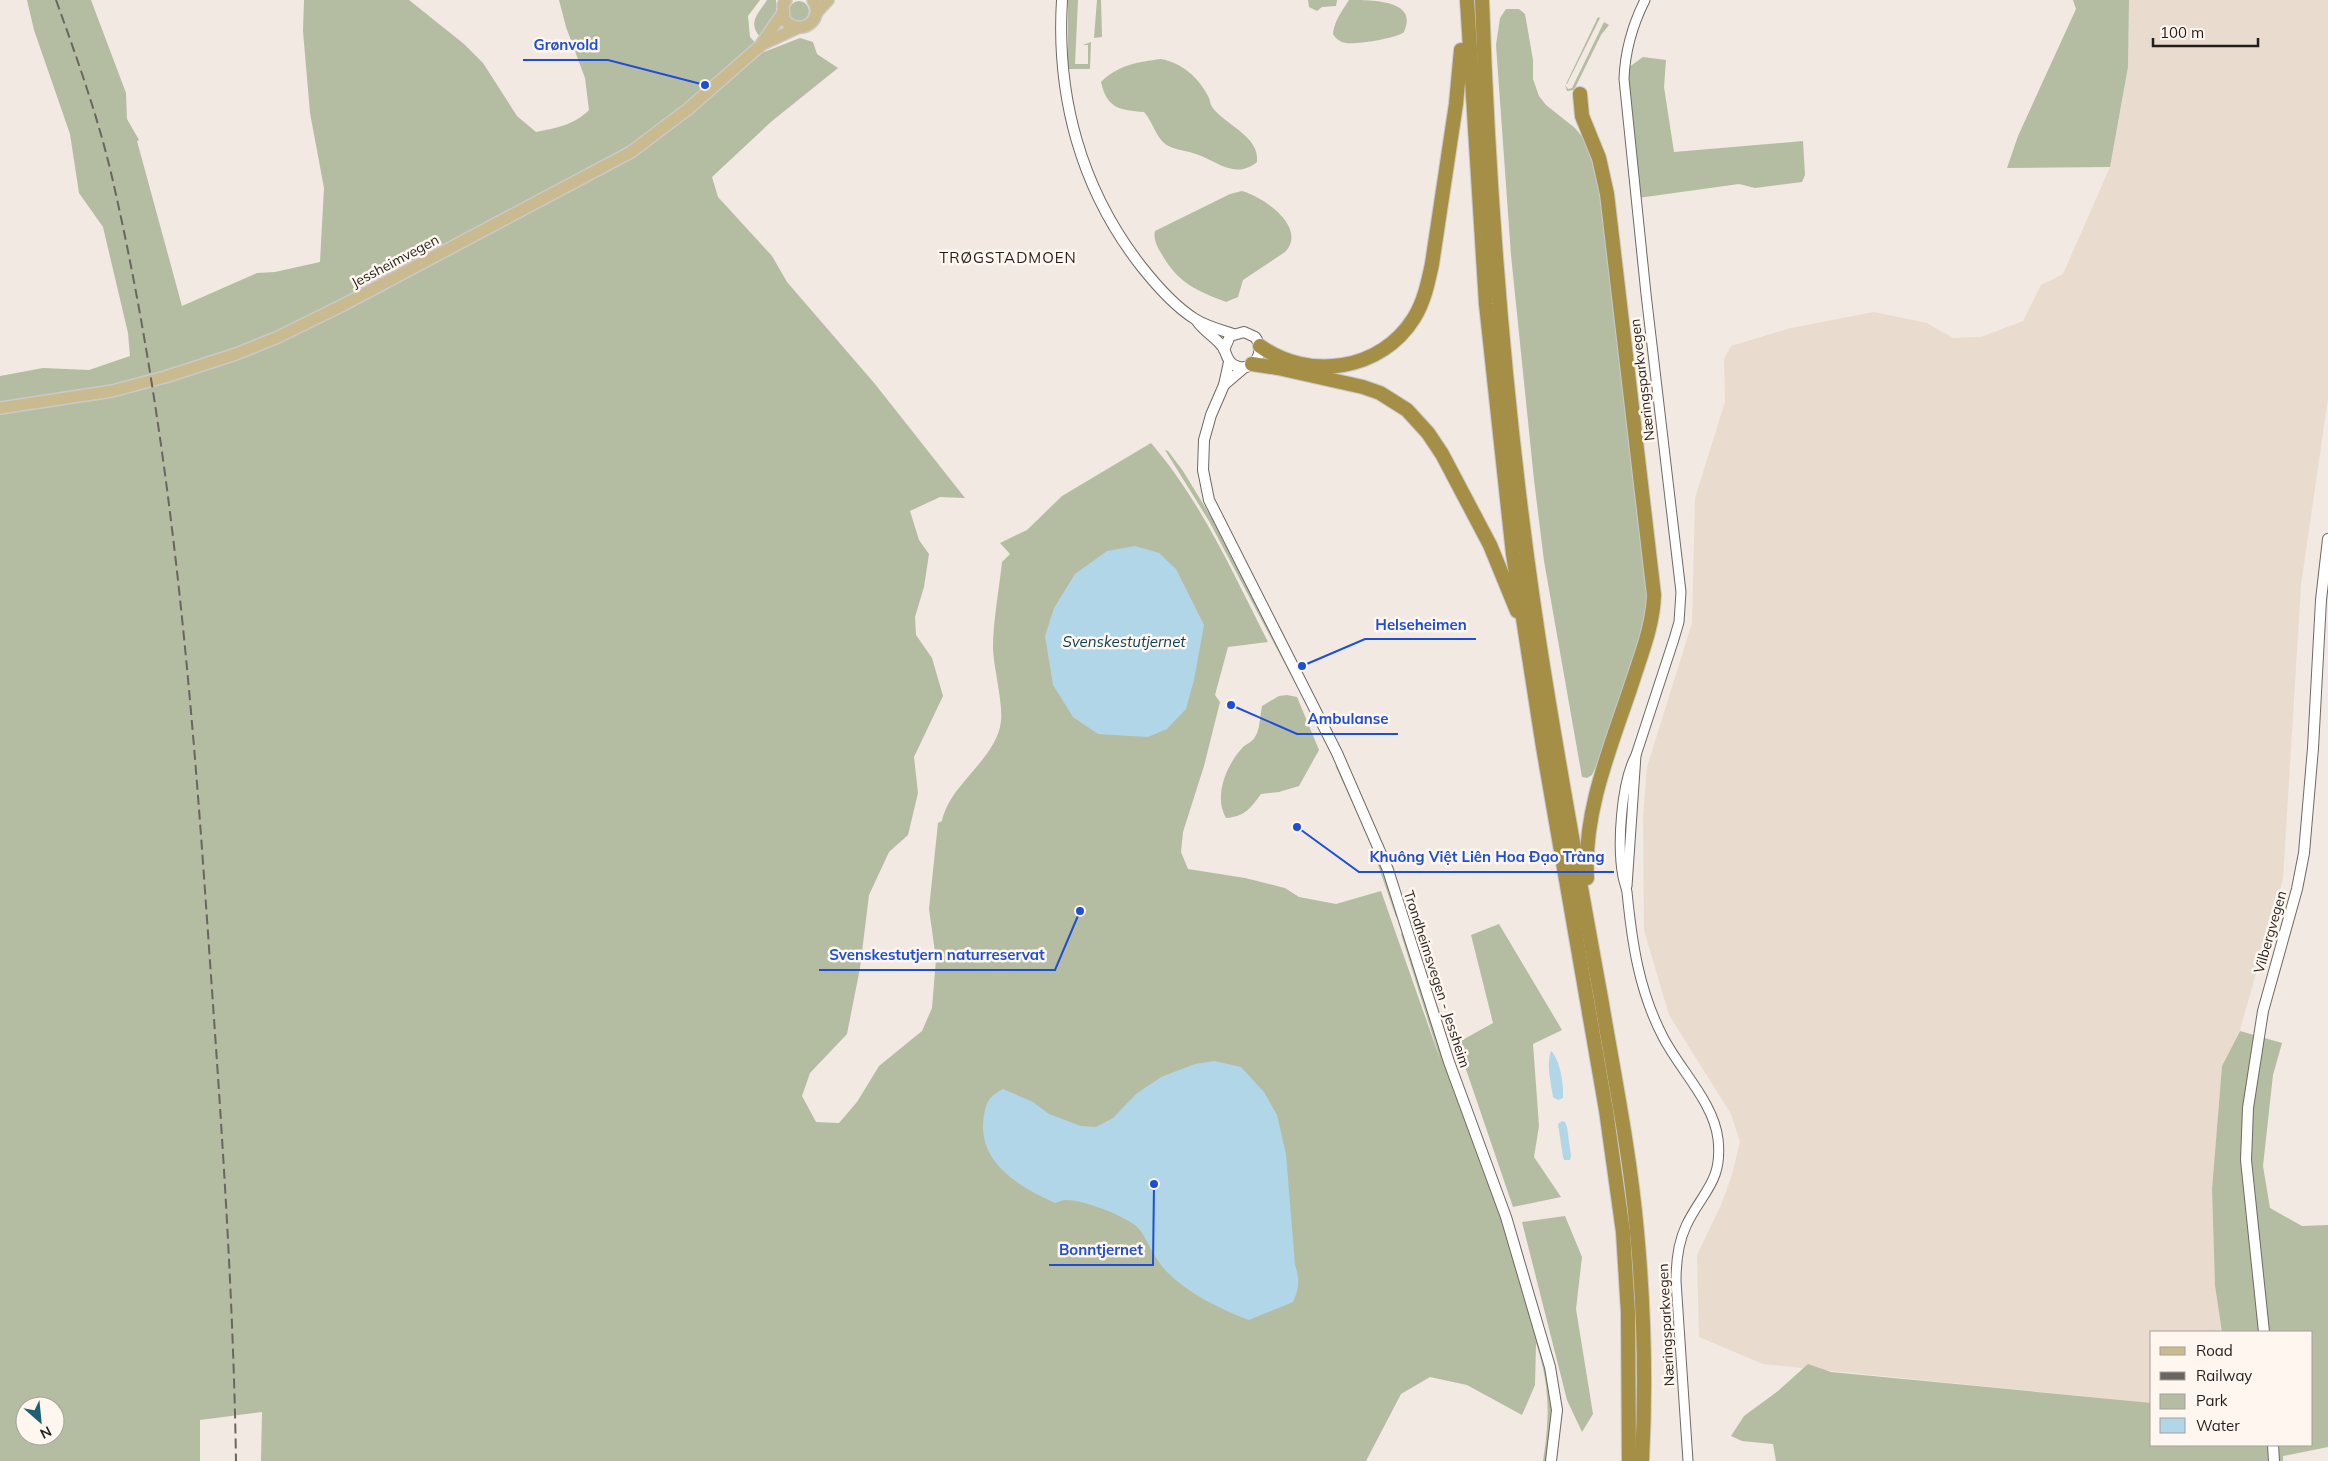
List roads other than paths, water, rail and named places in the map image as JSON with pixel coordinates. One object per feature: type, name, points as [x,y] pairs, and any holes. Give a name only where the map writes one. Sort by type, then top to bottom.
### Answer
[{"type":"highway","points":[[1483,3],[1500,303],[1515,464],[1546,682],[1620,1106],[1637,1231],[1642,1321],[1642,1461]]},
{"type":"highway","points":[[1260,346],[1277,356],[1299,365],[1344,366],[1364,360],[1384,350],[1399,337],[1414,318],[1426,290],[1432,264],[1456,104],[1462,35],[1467,6]]},
{"type":"highway","points":[[1467,6],[1487,314],[1503,473],[1543,747],[1606,1110],[1623,1232],[1628,1312],[1629,1461]]},
{"type":"highway","points":[[1580,94],[1582,116],[1597,153],[1605,185],[1654,595],[1648,634],[1603,771],[1588,834],[1586,871],[1589,929]]},
{"type":"highway","points":[[1248,366],[1278,368],[1362,387],[1386,396],[1407,410],[1428,433],[1442,454],[1490,545],[1505,579],[1511,602],[1524,623]]},
{"type":"main road","points":[[812,0],[817,12],[828,0]]},
{"type":"main road","points":[[1062,0],[1060,46],[1065,94],[1073,132],[1088,176],[1109,219],[1133,255],[1168,296],[1196,320],[1203,330],[1224,350],[1229,362],[1236,366],[1248,366],[1259,356],[1260,346],[1250,333],[1239,332],[1226,342],[1224,350]]},
{"type":"main road","points":[[783,5],[787,23],[797,28]]},
{"type":"main road","name":"Jessheimvegen","points":[[760,46],[783,5]]},
{"type":"main road","name":"Jessheimvegen","points":[[0,408],[78,397],[143,383],[211,363],[278,337],[352,300],[631,152],[688,109],[760,46],[797,28],[811,24],[817,12]]},
{"type":"main road","points":[[1196,320],[1234,334]]},
{"type":"main road","name":"Trondheimsvegen - Jessheim","points":[[1229,362],[1224,385],[1211,415],[1203,447],[1204,479],[1209,500],[1337,753],[1388,870],[1449,1062],[1506,1217],[1550,1368],[1556,1410],[1551,1461]]},
{"type":"main road","name":"Trondheimsvegen - Jessheim","points":[[1224,385],[1248,366]]},
{"type":"main road","name":"Vilbergvegen","points":[[2264,1331],[2246,1160],[2248,1108],[2263,1011],[2297,890],[2304,853],[2313,748],[2321,600],[2328,539]]},
{"type":"main road","points":[[2273,1446],[2274,1461]]},
{"type":"street","name":"Næringsparkvegen","points":[[1645,0],[1628,44],[1624,79],[1646,294],[1681,592],[1679,622],[1636,755],[1629,767],[1622,812],[1622,862],[1633,948],[1647,1000],[1666,1044],[1712,1116],[1719,1144],[1716,1174],[1707,1194],[1686,1224],[1676,1266],[1688,1461]]},
{"type":"water","name":"Svenskestutjernet","points":[[1135,546],[1159,553],[1176,569],[1204,625],[1194,680],[1186,709],[1167,729],[1148,737],[1098,734],[1073,717],[1053,685],[1045,636],[1054,608],[1075,574],[1107,551]]},
{"type":"water","points":[[1551,1051],[1557,1060],[1563,1086],[1563,1098],[1558,1100],[1553,1097],[1550,1080],[1549,1062]]},
{"type":"water","points":[[1214,1061],[1241,1067],[1264,1092],[1277,1115],[1286,1154],[1295,1265],[1298,1275],[1297,1293],[1293,1302],[1249,1320],[1205,1300],[1176,1280],[1159,1262],[1135,1225],[1105,1210],[1083,1202],[1066,1200],[1055,1203],[1014,1180],[993,1159],[983,1132],[986,1106],[992,1096],[1003,1089],[1033,1102],[1049,1114],[1081,1126],[1096,1127],[1113,1118],[1136,1094],[1161,1077],[1195,1064]]},
{"type":"water","points":[[1562,1121],[1565,1122],[1567,1127],[1570,1160],[1564,1160],[1563,1157],[1558,1124]]},
{"type":"railway","points":[[56,0],[94,110],[112,177],[148,357],[173,539],[192,722],[216,1044],[229,1252],[236,1461]]},
{"type":"place","name":"Grønvold","points":[[705,85]]},
{"type":"place","name":"Helseheimen","points":[[1302,666]]},
{"type":"place","name":"Ambulanse","points":[[1231,705]]},
{"type":"place","name":"Khuông Việt Liên Hoa Đạo Tràng","points":[[1297,827]]},
{"type":"place","name":"Svenskestutjern naturreservat","points":[[1080,911]]},
{"type":"place","name":"Bonntjernet","points":[[1154,1184]]},
{"type":"district","name":"TRØGSTADMOEN","points":[[1008,257]]}]
